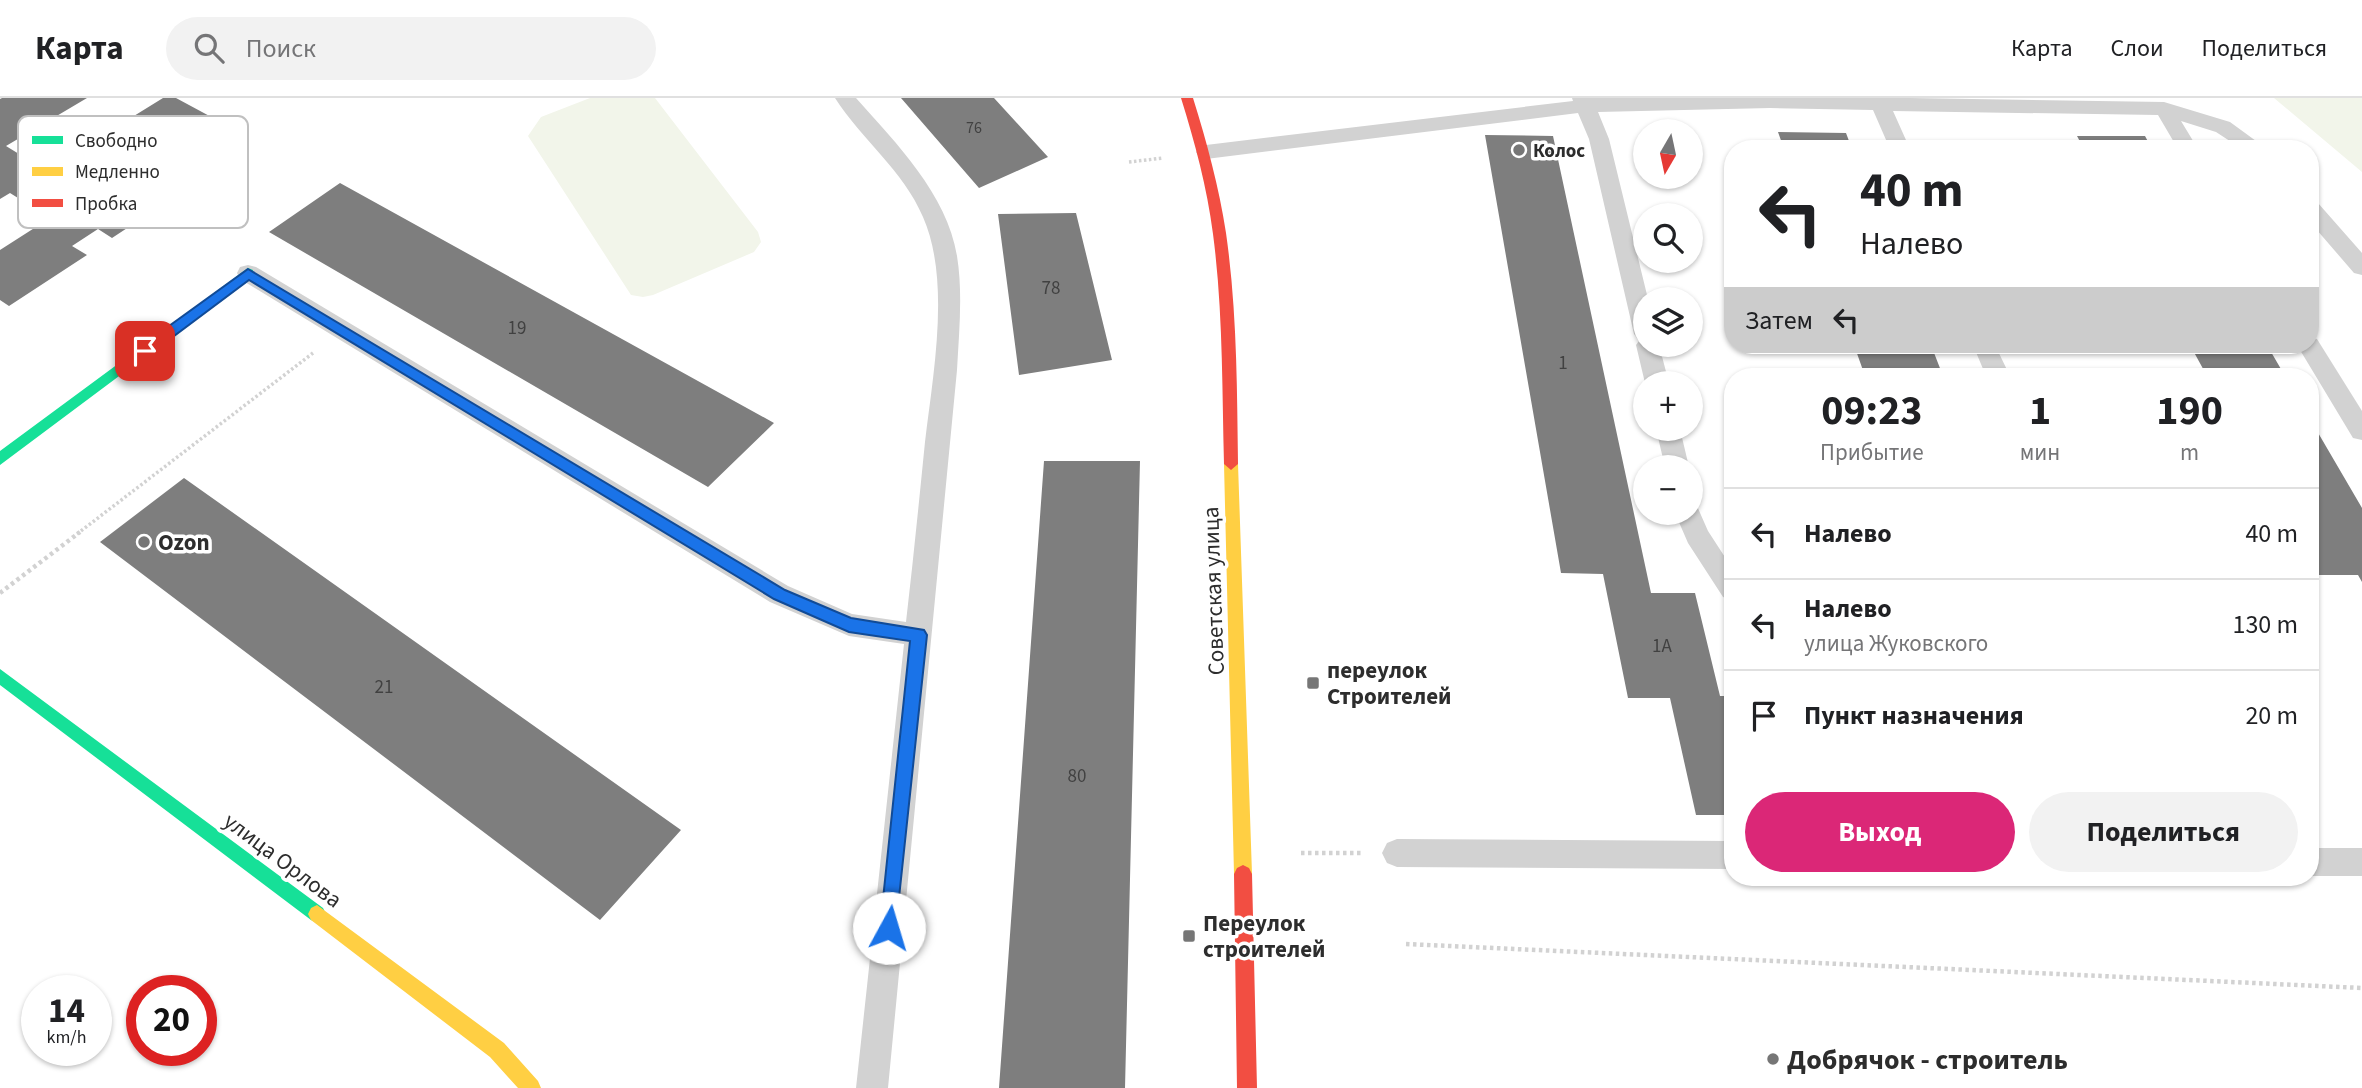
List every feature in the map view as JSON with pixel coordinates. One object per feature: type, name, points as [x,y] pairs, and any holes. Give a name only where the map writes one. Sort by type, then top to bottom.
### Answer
[{"type":"street","name":"Советская улица","points":[[1187,98],[1206,152],[1223,249],[1238,666],[1247,1088]]},
{"type":"street","points":[[0,459],[248,274]]},
{"type":"street","name":"улица Орлова","points":[[0,676],[497,1049],[531,1088]]},
{"type":"lane","points":[[845,98],[913,181],[934,220],[946,254],[948,306],[945,370],[872,1088]]},
{"type":"lane","points":[[1584,102],[1598,139],[1634,287]]},
{"type":"lane","points":[[1206,152],[1584,102],[1869,102],[2164,110],[2223,127],[2243,140]]},
{"type":"lane","points":[[1869,102],[1894,140]]},
{"type":"lane","points":[[2164,110],[2182,140]]},
{"type":"lane","points":[[2319,218],[2362,267]]},
{"type":"lane","points":[[248,274],[779,594],[849,625],[919,635]]},
{"type":"lane","points":[[2315,354],[2362,431]]},
{"type":"lane","points":[[1693,525],[1724,577]]},
{"type":"lane","points":[[1397,853],[1724,855]]},
{"type":"lane","points":[[2319,862],[2362,862]]},
{"type":"path","points":[[0,593],[344,330]]},
{"type":"path","points":[[1301,853],[1397,853]]},
{"type":"path","points":[[1406,944],[2362,988]]},
{"type":"shaded area","points":[[590,98],[655,98],[758,232],[761,242],[754,252],[653,295],[631,295],[528,136],[541,117]]},
{"type":"shaded area","points":[[2274,98],[2362,98],[2362,172]]},
{"type":"building","points":[[87,98],[57,116],[18,116],[18,139],[6,146],[18,153],[18,198],[10,193],[0,199],[0,99]]},
{"type":"building","points":[[163,98],[176,98],[209,116],[134,116]]},
{"type":"building","points":[[901,98],[994,98],[1048,157],[979,188]]},
{"type":"building","points":[[1778,132],[1846,133],[1849,140],[1781,140]]},
{"type":"building","points":[[1485,135],[1553,136],[1633,509],[1633,525],[1636,525],[1651,593],[1695,593],[1720,696],[1724,696],[1724,815],[1696,815],[1670,698],[1628,698],[1603,574],[1561,573]]},
{"type":"building","points":[[2077,136],[2145,136],[2147,140],[2079,140]]},
{"type":"building","points":[[340,183],[774,423],[708,487],[269,232]]},
{"type":"building","points":[[1076,213],[1112,360],[1019,375],[998,214]]},
{"type":"building","points":[[34,228],[127,228],[112,238],[98,229],[72,246],[87,255],[9,306],[0,300],[0,250]]},
{"type":"building","points":[[1857,354],[1934,354],[1940,368],[1862,368]]},
{"type":"building","points":[[2195,354],[2272,354],[2280,368],[2203,368]]},
{"type":"building","points":[[2319,434],[2362,508],[2362,582],[2358,575],[2319,575]]},
{"type":"building","points":[[1044,461],[1140,461],[1125,1088],[999,1088]]},
{"type":"building","points":[[184,478],[681,830],[600,920],[100,542]]},
{"type":"traffic: fast","points":[[0,459],[248,273]]},
{"type":"traffic: fast","points":[[0,676],[317,914]]},
{"type":"traffic: slow","points":[[1231,464],[1243,874]]},
{"type":"traffic: slow","points":[[317,914],[497,1050],[531,1088]]},
{"type":"traffic: jam","points":[[1187,98],[1212,189],[1219,234],[1227,324],[1231,464]]},
{"type":"traffic: jam","points":[[1243,874],[1247,1088]]},
{"type":"place","name":"Колос","points":[[1519,150]]},
{"type":"place","name":"Ozon","points":[[144,542]]},
{"type":"place","name":"переулок Строителей","points":[[1313,683]]},
{"type":"place","name":"Переулок строителей","points":[[1189,936]]},
{"type":"place","name":"Добрячок - строитель","points":[[1773,1059]]},
{"type":"route","points":[[145,351],[248,274],[779,594],[849,625],[919,635],[889,928]]}]
